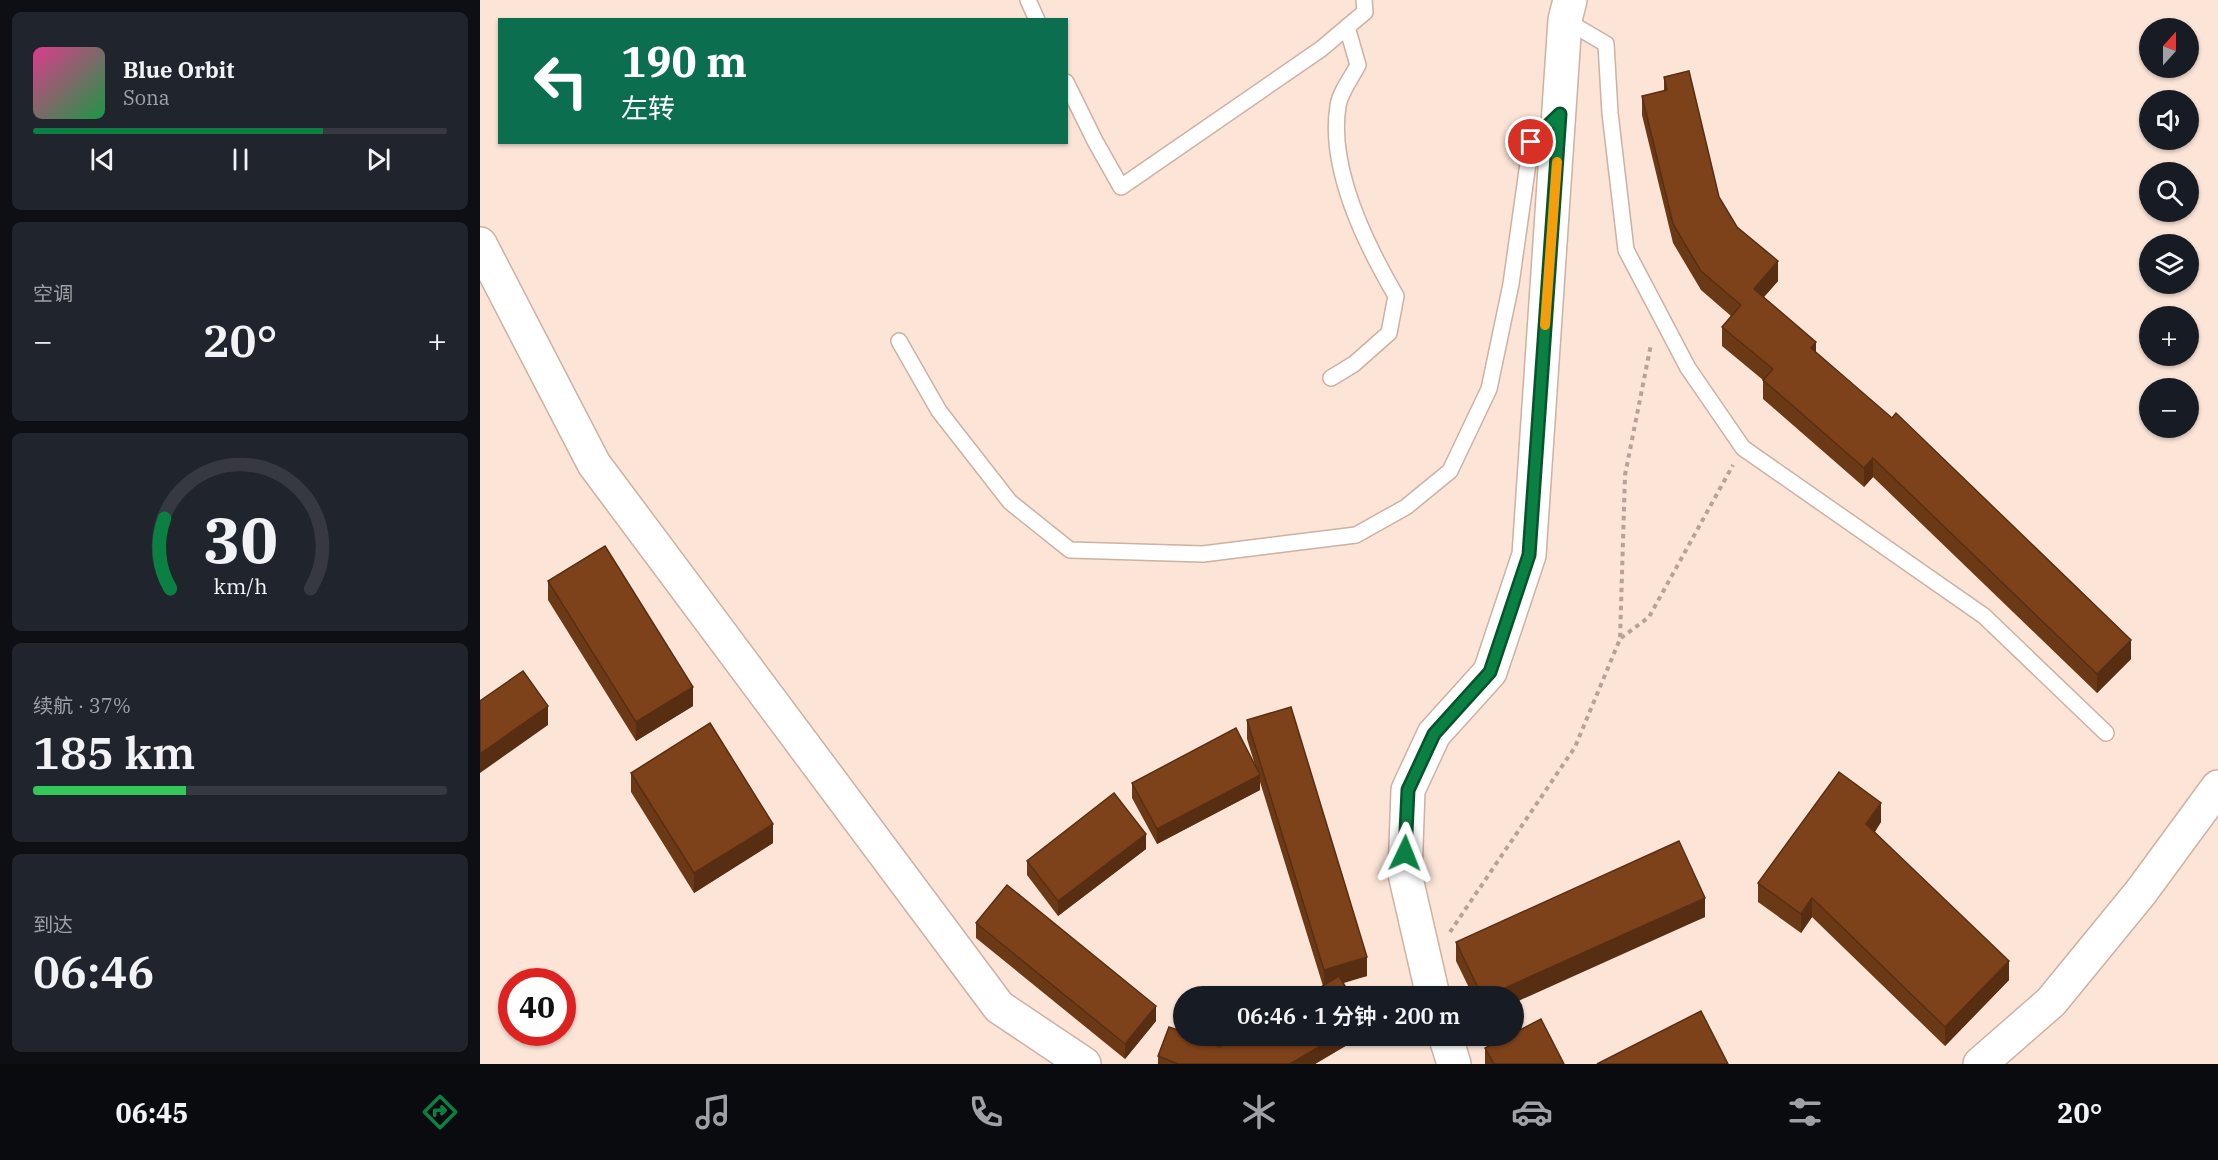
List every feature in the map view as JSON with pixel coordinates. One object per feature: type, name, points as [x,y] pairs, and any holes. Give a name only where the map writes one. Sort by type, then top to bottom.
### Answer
[{"type":"street","points":[[1429,983],[1404,874],[1408,790],[1434,734],[1490,672],[1529,555],[1568,10]]},
{"type":"street","points":[[480,244],[594,464],[999,1007],[1084,1064]]},
{"type":"street","points":[[1980,1064],[2051,1002],[2141,891],[2218,787]]},
{"type":"street","points":[[1448,1046],[1454,1064]]},
{"type":"lane","points":[[1028,0],[1036,18]]},
{"type":"lane","points":[[1068,86],[1121,187],[1321,48],[1365,12],[1364,0]]},
{"type":"lane","points":[[1568,10],[1606,44],[1610,112],[1626,250],[1688,368],[1743,447],[1984,616],[2106,734]]},
{"type":"lane","points":[[1331,378],[1354,364],[1389,333],[1396,296],[1377,263],[1357,219],[1335,146],[1338,104],[1358,65],[1347,27]]},
{"type":"lane","points":[[899,341],[939,411],[1010,502],[1070,550],[1203,554],[1356,535],[1406,507],[1450,471],[1489,389],[1511,285],[1531,142],[1560,114]]},
{"type":"path","points":[[1429,983],[1575,747],[1620,639],[1625,475],[1658,310]]},
{"type":"path","points":[[1620,639],[1649,617],[1743,447]]},
{"type":"building","points":[[1689,71],[1719,197],[1737,227],[1778,261],[1754,289],[1816,342],[1811,348],[1892,418],[1896,413],[2131,640],[2097,674],[1873,458],[1864,468],[1763,380],[1773,369],[1722,327],[1741,305],[1701,271],[1673,224],[1642,96],[1667,90],[1664,77]]},
{"type":"building","points":[[605,546],[693,687],[636,722],[548,581]]},
{"type":"building","points":[[523,671],[548,706],[480,754],[480,701]]},
{"type":"building","points":[[1291,707],[1367,957],[1324,970],[1247,720]]},
{"type":"building","points":[[710,723],[773,824],[694,873],[631,773]]},
{"type":"building","points":[[1236,728],[1260,775],[1157,829],[1132,783]]},
{"type":"building","points":[[1839,772],[1881,803],[1866,824],[2009,961],[1945,1027],[1812,898],[1801,914],[1758,883]]},
{"type":"building","points":[[1114,793],[1146,834],[1058,901],[1027,861]]},
{"type":"building","points":[[1679,841],[1705,898],[1509,986],[1477,986],[1456,942]]},
{"type":"building","points":[[1007,885],[1156,1006],[1125,1044],[976,923]]},
{"type":"building","points":[[1339,976],[1345,986],[1322,986]]},
{"type":"building","points":[[1701,1011],[1728,1064],[1597,1064]]},
{"type":"building","points":[[1541,1019],[1564,1064],[1494,1064],[1485,1048],[1489,1046],[1524,1046],[1524,1028]]},
{"type":"building","points":[[1169,1027],[1173,1028],[1173,1046],[1320,1046],[1290,1064],[1178,1064],[1158,1056]]},
{"type":"slow traffic","points":[[1545,325],[1557,162]]},
{"type":"route","points":[[1405,853],[1408,790],[1434,734],[1490,672],[1529,555],[1560,114],[1531,142]]}]
